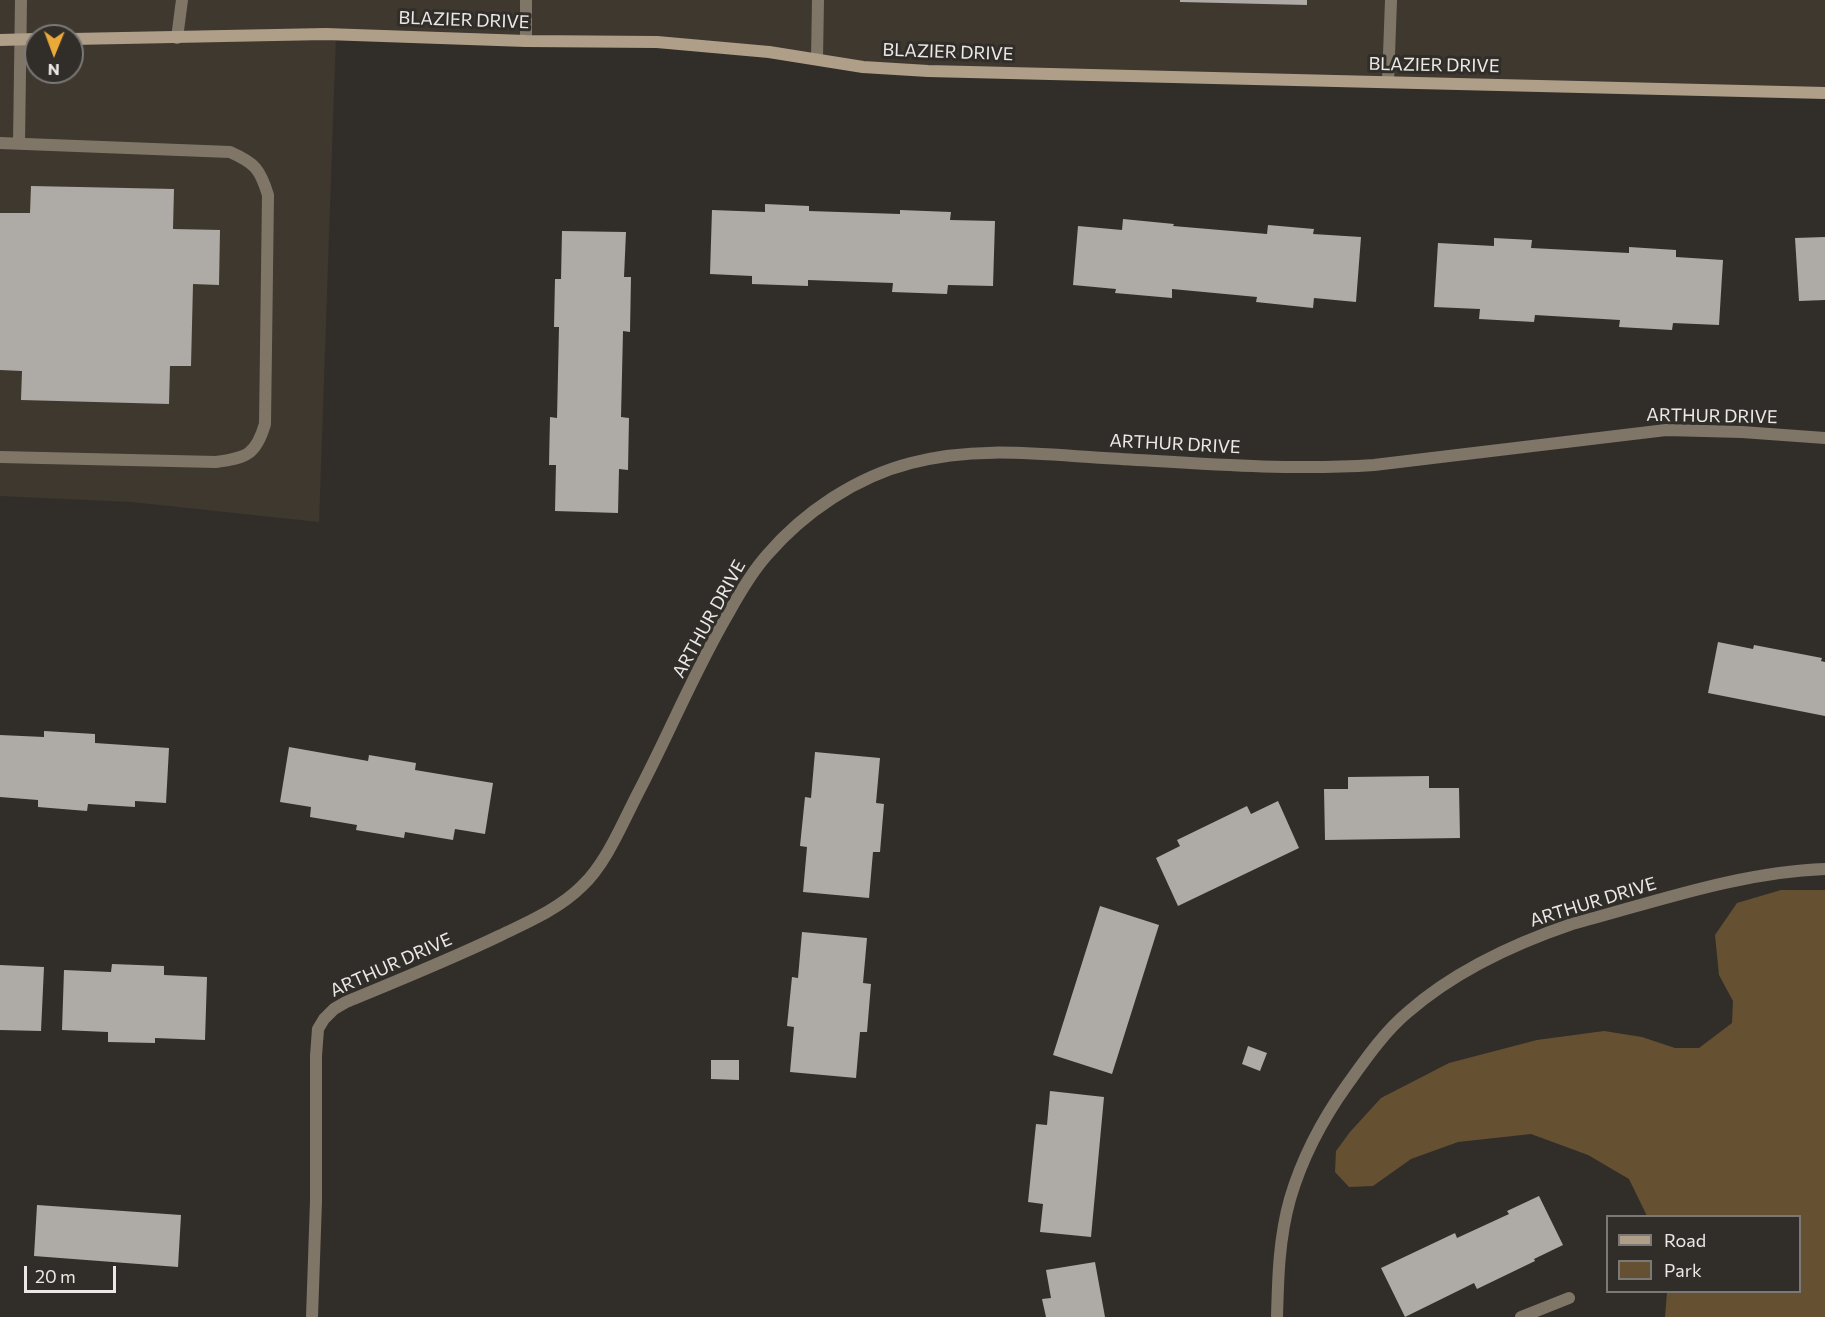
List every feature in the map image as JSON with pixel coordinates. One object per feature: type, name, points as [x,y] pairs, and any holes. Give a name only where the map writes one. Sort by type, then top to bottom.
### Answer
[{"type":"street","points":[[18,143],[21,0]]},
{"type":"street","points":[[177,38],[182,0]]},
{"type":"street","points":[[526,0],[526,41]]},
{"type":"street","points":[[817,59],[818,0]]},
{"type":"street","points":[[1388,82],[1391,0]]},
{"type":"street","name":"BLAZIER DRIVE","points":[[84,39],[326,34],[667,43],[759,51],[863,67],[928,71],[1825,93]]},
{"type":"street","points":[[0,40],[24,40]]},
{"type":"street","points":[[0,143],[230,152],[249,160],[262,173],[268,195],[265,424],[260,441],[252,453],[237,459],[216,462],[0,458]]},
{"type":"street","name":"ARTHUR DRIVE","points":[[312,1317],[316,1201],[316,1056],[318,1029],[324,1019],[346,1002],[457,956],[551,910],[584,885],[611,844],[652,766],[712,640],[748,579],[787,535],[847,489],[885,471],[911,463],[964,453],[1016,452],[1272,467],[1334,468],[1665,429],[1825,438]]},
{"type":"street","name":"ARTHUR DRIVE","points":[[1277,1317],[1280,1250],[1297,1178],[1318,1130],[1335,1102],[1376,1047],[1407,1012],[1457,976],[1493,956],[1572,924],[1755,877],[1788,871],[1825,870]]},
{"type":"street","points":[[1521,1317],[1569,1298]]},
{"type":"shaded area","points":[[0,0],[1825,0],[1825,93],[928,71],[769,52],[336,34],[319,522],[132,502],[0,496]]},
{"type":"green space","points":[[1781,890],[1825,890],[1825,1317],[1665,1317],[1667,1293],[1801,1293],[1801,1215],[1647,1215],[1629,1179],[1588,1155],[1531,1134],[1458,1142],[1411,1159],[1373,1186],[1349,1187],[1335,1172],[1336,1151],[1381,1098],[1449,1063],[1537,1040],[1604,1031],[1642,1037],[1675,1048],[1699,1048],[1732,1023],[1733,1001],[1719,975],[1715,935],[1737,903]]},
{"type":"building","points":[[1180,0],[1307,0],[1307,5],[1180,2]]},
{"type":"building","points":[[31,186],[174,189],[173,229],[220,230],[219,285],[193,284],[191,366],[170,366],[169,404],[21,400],[22,371],[0,370],[0,213],[30,213]]},
{"type":"building","points":[[765,204],[809,206],[809,211],[900,214],[900,210],[951,212],[950,220],[995,221],[993,286],[948,285],[947,294],[892,292],[893,283],[808,280],[808,286],[752,284],[752,276],[710,274],[712,210],[765,212]]},
{"type":"building","points":[[1123,219],[1267,234],[1268,225],[1314,229],[1313,234],[1361,237],[1356,302],[1314,298],[1313,308],[1256,302],[1257,297],[1172,289],[1172,298],[1115,293],[1116,289],[1073,285],[1078,226],[1122,230]]},
{"type":"building","points":[[562,231],[626,232],[624,277],[631,277],[630,332],[623,331],[621,417],[629,418],[628,470],[619,469],[618,513],[555,511],[556,465],[549,465],[550,417],[557,418],[559,327],[554,327],[555,279],[561,279]]},
{"type":"building","points":[[1825,237],[1825,300],[1799,301],[1795,238]]},
{"type":"building","points":[[1494,238],[1532,240],[1531,248],[1629,253],[1629,247],[1676,250],[1676,257],[1723,260],[1719,325],[1673,323],[1672,330],[1619,327],[1620,320],[1535,315],[1534,322],[1479,319],[1480,309],[1434,307],[1438,243],[1494,246]]},
{"type":"building","points":[[1718,642],[1753,649],[1754,645],[1822,658],[1821,661],[1825,662],[1825,716],[1708,693]]},
{"type":"building","points":[[44,731],[95,734],[95,743],[169,748],[166,803],[135,801],[135,807],[88,804],[87,811],[38,807],[38,800],[0,797],[0,735],[44,737]]},
{"type":"building","points":[[289,747],[368,761],[369,755],[416,763],[415,770],[493,783],[485,834],[455,829],[453,840],[405,832],[404,838],[356,830],[357,825],[310,817],[311,807],[280,802]]},
{"type":"building","points":[[815,752],[880,758],[876,803],[884,804],[880,852],[873,852],[869,898],[803,892],[807,847],[800,846],[805,797],[811,798]]},
{"type":"building","points":[[1429,776],[1429,788],[1459,788],[1460,838],[1325,840],[1324,789],[1348,789],[1348,777]]},
{"type":"building","points":[[1278,801],[1299,848],[1178,906],[1156,858],[1180,846],[1177,840],[1247,806],[1251,814]]},
{"type":"building","points":[[1100,906],[1159,925],[1112,1074],[1053,1055]]},
{"type":"building","points":[[802,932],[867,938],[863,983],[871,984],[867,1032],[860,1032],[856,1078],[790,1072],[794,1027],[787,1026],[792,977],[798,978]]},
{"type":"building","points":[[112,964],[164,966],[164,975],[207,977],[205,1040],[155,1038],[155,1043],[108,1042],[108,1032],[62,1030],[64,970],[111,972]]},
{"type":"building","points":[[0,965],[44,967],[41,1031],[0,1030]]},
{"type":"building","points":[[1248,1046],[1267,1053],[1260,1071],[1242,1064]]},
{"type":"building","points":[[711,1060],[739,1060],[739,1080],[711,1079]]},
{"type":"building","points":[[1050,1091],[1104,1097],[1091,1237],[1040,1232],[1043,1204],[1028,1202],[1036,1124],[1047,1125]]},
{"type":"building","points":[[1539,1196],[1563,1245],[1477,1289],[1474,1283],[1405,1317],[1381,1268],[1455,1233],[1457,1238],[1509,1214],[1507,1211]]},
{"type":"building","points":[[37,1205],[181,1215],[178,1267],[34,1256]]},
{"type":"building","points":[[1095,1262],[1105,1317],[1046,1317],[1042,1299],[1051,1298],[1046,1270]]}]
